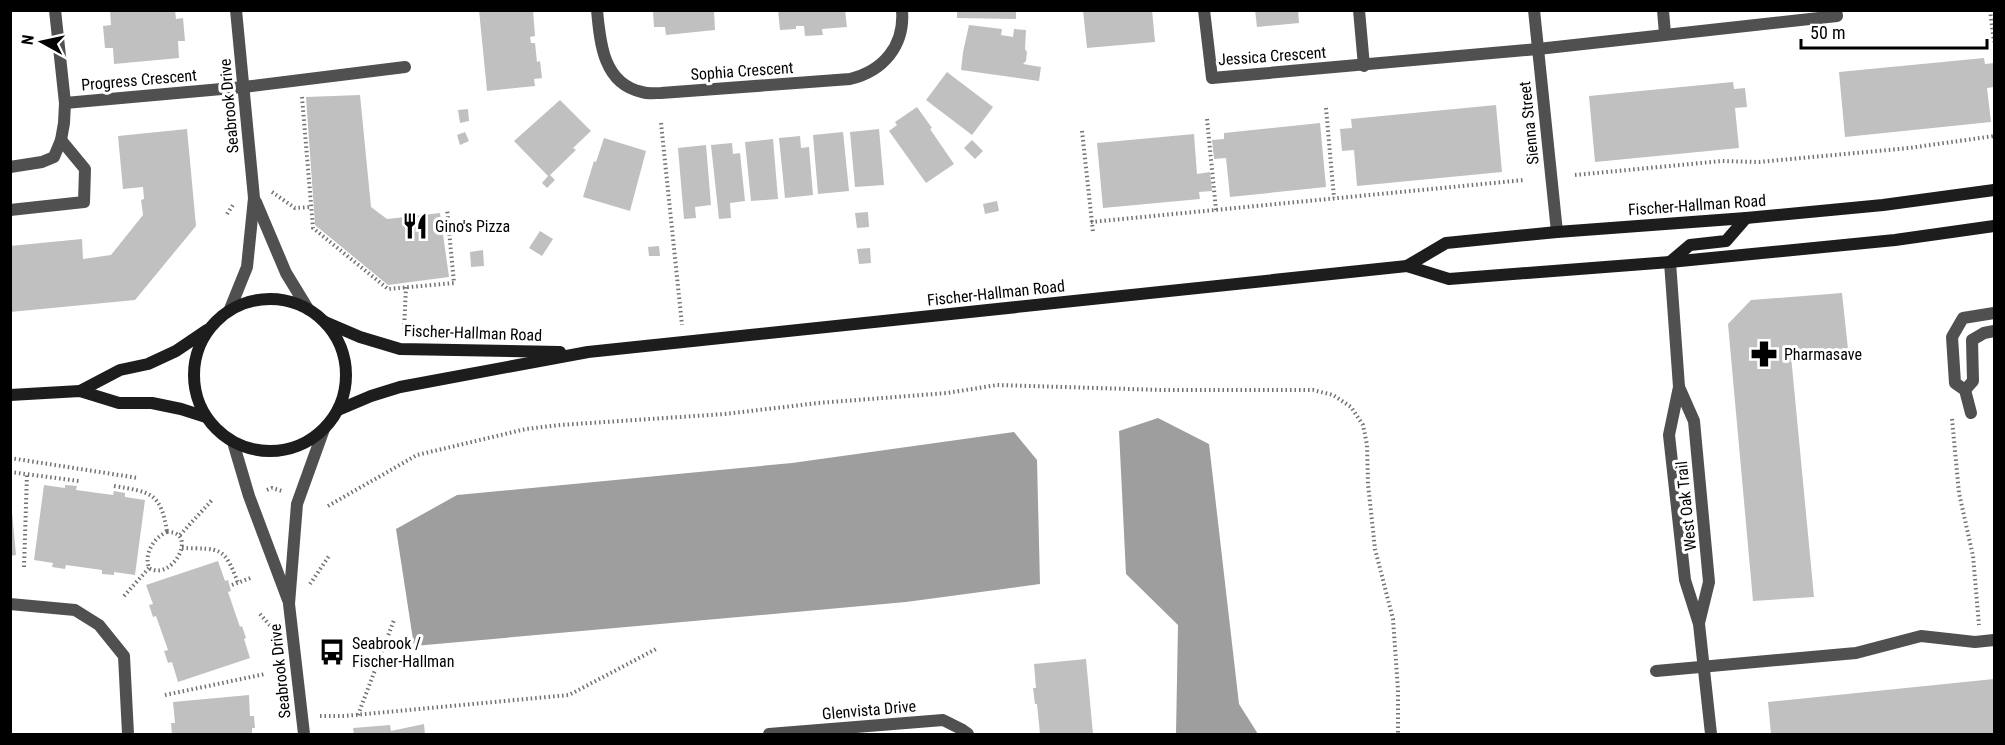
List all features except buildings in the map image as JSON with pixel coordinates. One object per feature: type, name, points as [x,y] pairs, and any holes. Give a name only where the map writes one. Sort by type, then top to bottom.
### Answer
[{"type":"main road","name":"Fischer-Hallman Road","points":[[1407,266],[1446,243],[1883,205],[1995,190]]},
{"type":"main road","points":[[1670,262],[1690,245],[1726,241],[1746,218]]},
{"type":"main road","name":"Fischer-Hallman Road","points":[[338,410],[400,387],[588,352],[1407,266],[1449,279],[1670,262],[1895,240],[1995,226]]},
{"type":"main road","points":[[80,391],[120,370],[148,364],[177,351],[208,330],[230,309],[250,301],[268,298],[289,301],[308,309],[325,322],[339,343],[346,365],[345,385],[338,410],[324,429],[302,445],[282,451],[258,451],[233,442],[218,432],[206,417],[196,396],[193,374],[197,351],[208,330]]},
{"type":"main road","name":"Fischer-Hallman Road","points":[[325,322],[360,337],[400,349],[588,352]]},
{"type":"main road","points":[[10,395],[80,391],[119,403],[152,403],[206,417]]},
{"type":"street","points":[[54,10],[65,103]]},
{"type":"street","name":"Seabrook Drive","points":[[230,309],[247,267],[254,198],[236,10]]},
{"type":"street","name":"Sophia Crescent","points":[[597,10],[602,51],[615,76],[626,86],[641,92],[661,93],[850,79],[863,76],[887,60],[896,47],[901,31],[902,10]]},
{"type":"street","name":"Jessica Crescent","points":[[1204,10],[1212,78],[1538,49],[1837,16],[1836,10]]},
{"type":"street","points":[[1359,10],[1364,66]]},
{"type":"street","name":"Sienna Street","points":[[1534,10],[1557,232]]},
{"type":"street","points":[[1663,10],[1665,34]]},
{"type":"street","name":"Progress Crescent","points":[[61,140],[65,103],[244,87],[405,67]]},
{"type":"street","points":[[10,167],[42,162],[54,157],[61,140],[85,169],[84,202],[10,210]]},
{"type":"street","name":"Seabrook Drive","points":[[254,198],[286,273],[308,309]]},
{"type":"street","name":"West Oak Trail","points":[[1670,262],[1679,387],[1669,435],[1685,580],[1699,624],[1711,735]]},
{"type":"street","points":[[1971,413],[1965,390],[1955,383],[1952,337],[1963,318],[1995,313]]},
{"type":"street","points":[[1965,390],[1973,381],[1972,340],[1984,333],[1995,331]]},
{"type":"street","name":"West Oak Trail","points":[[1679,387],[1694,421],[1710,582],[1699,624]]},
{"type":"street","name":"Seabrook Drive","points":[[304,735],[290,604],[297,504],[324,429]]},
{"type":"street","name":"Seabrook Drive","points":[[233,442],[249,496],[290,604]]},
{"type":"street","points":[[10,604],[75,610],[99,625],[124,656],[128,735]]},
{"type":"street","points":[[1656,671],[1856,653],[1921,636],[1980,641],[1995,640]]},
{"type":"street","name":"Glenvista Drive","points":[[768,735],[943,720],[968,735]]},
{"type":"path","points":[[1990,10],[1995,42]]},
{"type":"path","points":[[302,95],[313,228],[388,289],[454,283],[447,209]]},
{"type":"path","points":[[1326,108],[1334,198]]},
{"type":"path","points":[[1207,119],[1216,210]]},
{"type":"path","points":[[661,123],[684,343]]},
{"type":"path","points":[[1082,131],[1092,232]]},
{"type":"path","points":[[1575,175],[1722,161],[1759,162],[1794,159],[1909,148],[1995,136]]},
{"type":"path","points":[[1091,222],[1524,180]]},
{"type":"path","points":[[295,208],[311,207]]},
{"type":"path","points":[[404,329],[406,287]]},
{"type":"path","points":[[328,506],[417,455],[526,429],[725,414],[818,403],[947,393],[997,386],[1163,390],[1313,390],[1333,395],[1351,407],[1362,425],[1367,445],[1368,484],[1375,549],[1393,619],[1398,690],[1398,735]]},
{"type":"path","points":[[1952,415],[1959,493],[1974,556],[1980,641]]},
{"type":"path","points":[[10,458],[138,478]]},
{"type":"path","points":[[10,472],[80,481]]},
{"type":"path","points":[[24,567],[27,474]]},
{"type":"path","points":[[114,486],[143,491],[152,495],[165,516],[167,532]]},
{"type":"path","points":[[258,493],[272,488],[286,492]]},
{"type":"path","points":[[180,535],[213,499]]},
{"type":"path","points":[[167,532],[180,535],[183,541],[182,548],[170,566],[154,571],[149,568],[146,561],[148,552],[162,534],[167,532]]},
{"type":"path","points":[[182,548],[216,549],[230,561],[238,583]]},
{"type":"path","points":[[124,596],[149,568]]},
{"type":"path","points":[[232,585],[253,578]]},
{"type":"path","points":[[358,715],[394,620]]},
{"type":"path","points":[[302,716],[358,715],[569,695],[656,649]]},
{"type":"path","points":[[165,695],[265,674]]},
{"type":"shaded area","points":[[1158,418],[1209,444],[1239,704],[1258,734],[1176,734],[1178,625],[1126,574],[1119,431]]},
{"type":"shaded area","points":[[1014,432],[1037,460],[1040,584],[906,602],[414,646],[396,529],[457,495],[792,463]]},
{"type":"place","name":"Gino's Pizza","points":[[415,226]]},
{"type":"place","name":"Pharmasave","points":[[1764,354]]},
{"type":"place","name":"Seabrook / Fischer-Hallman","points":[[332,652]]}]
